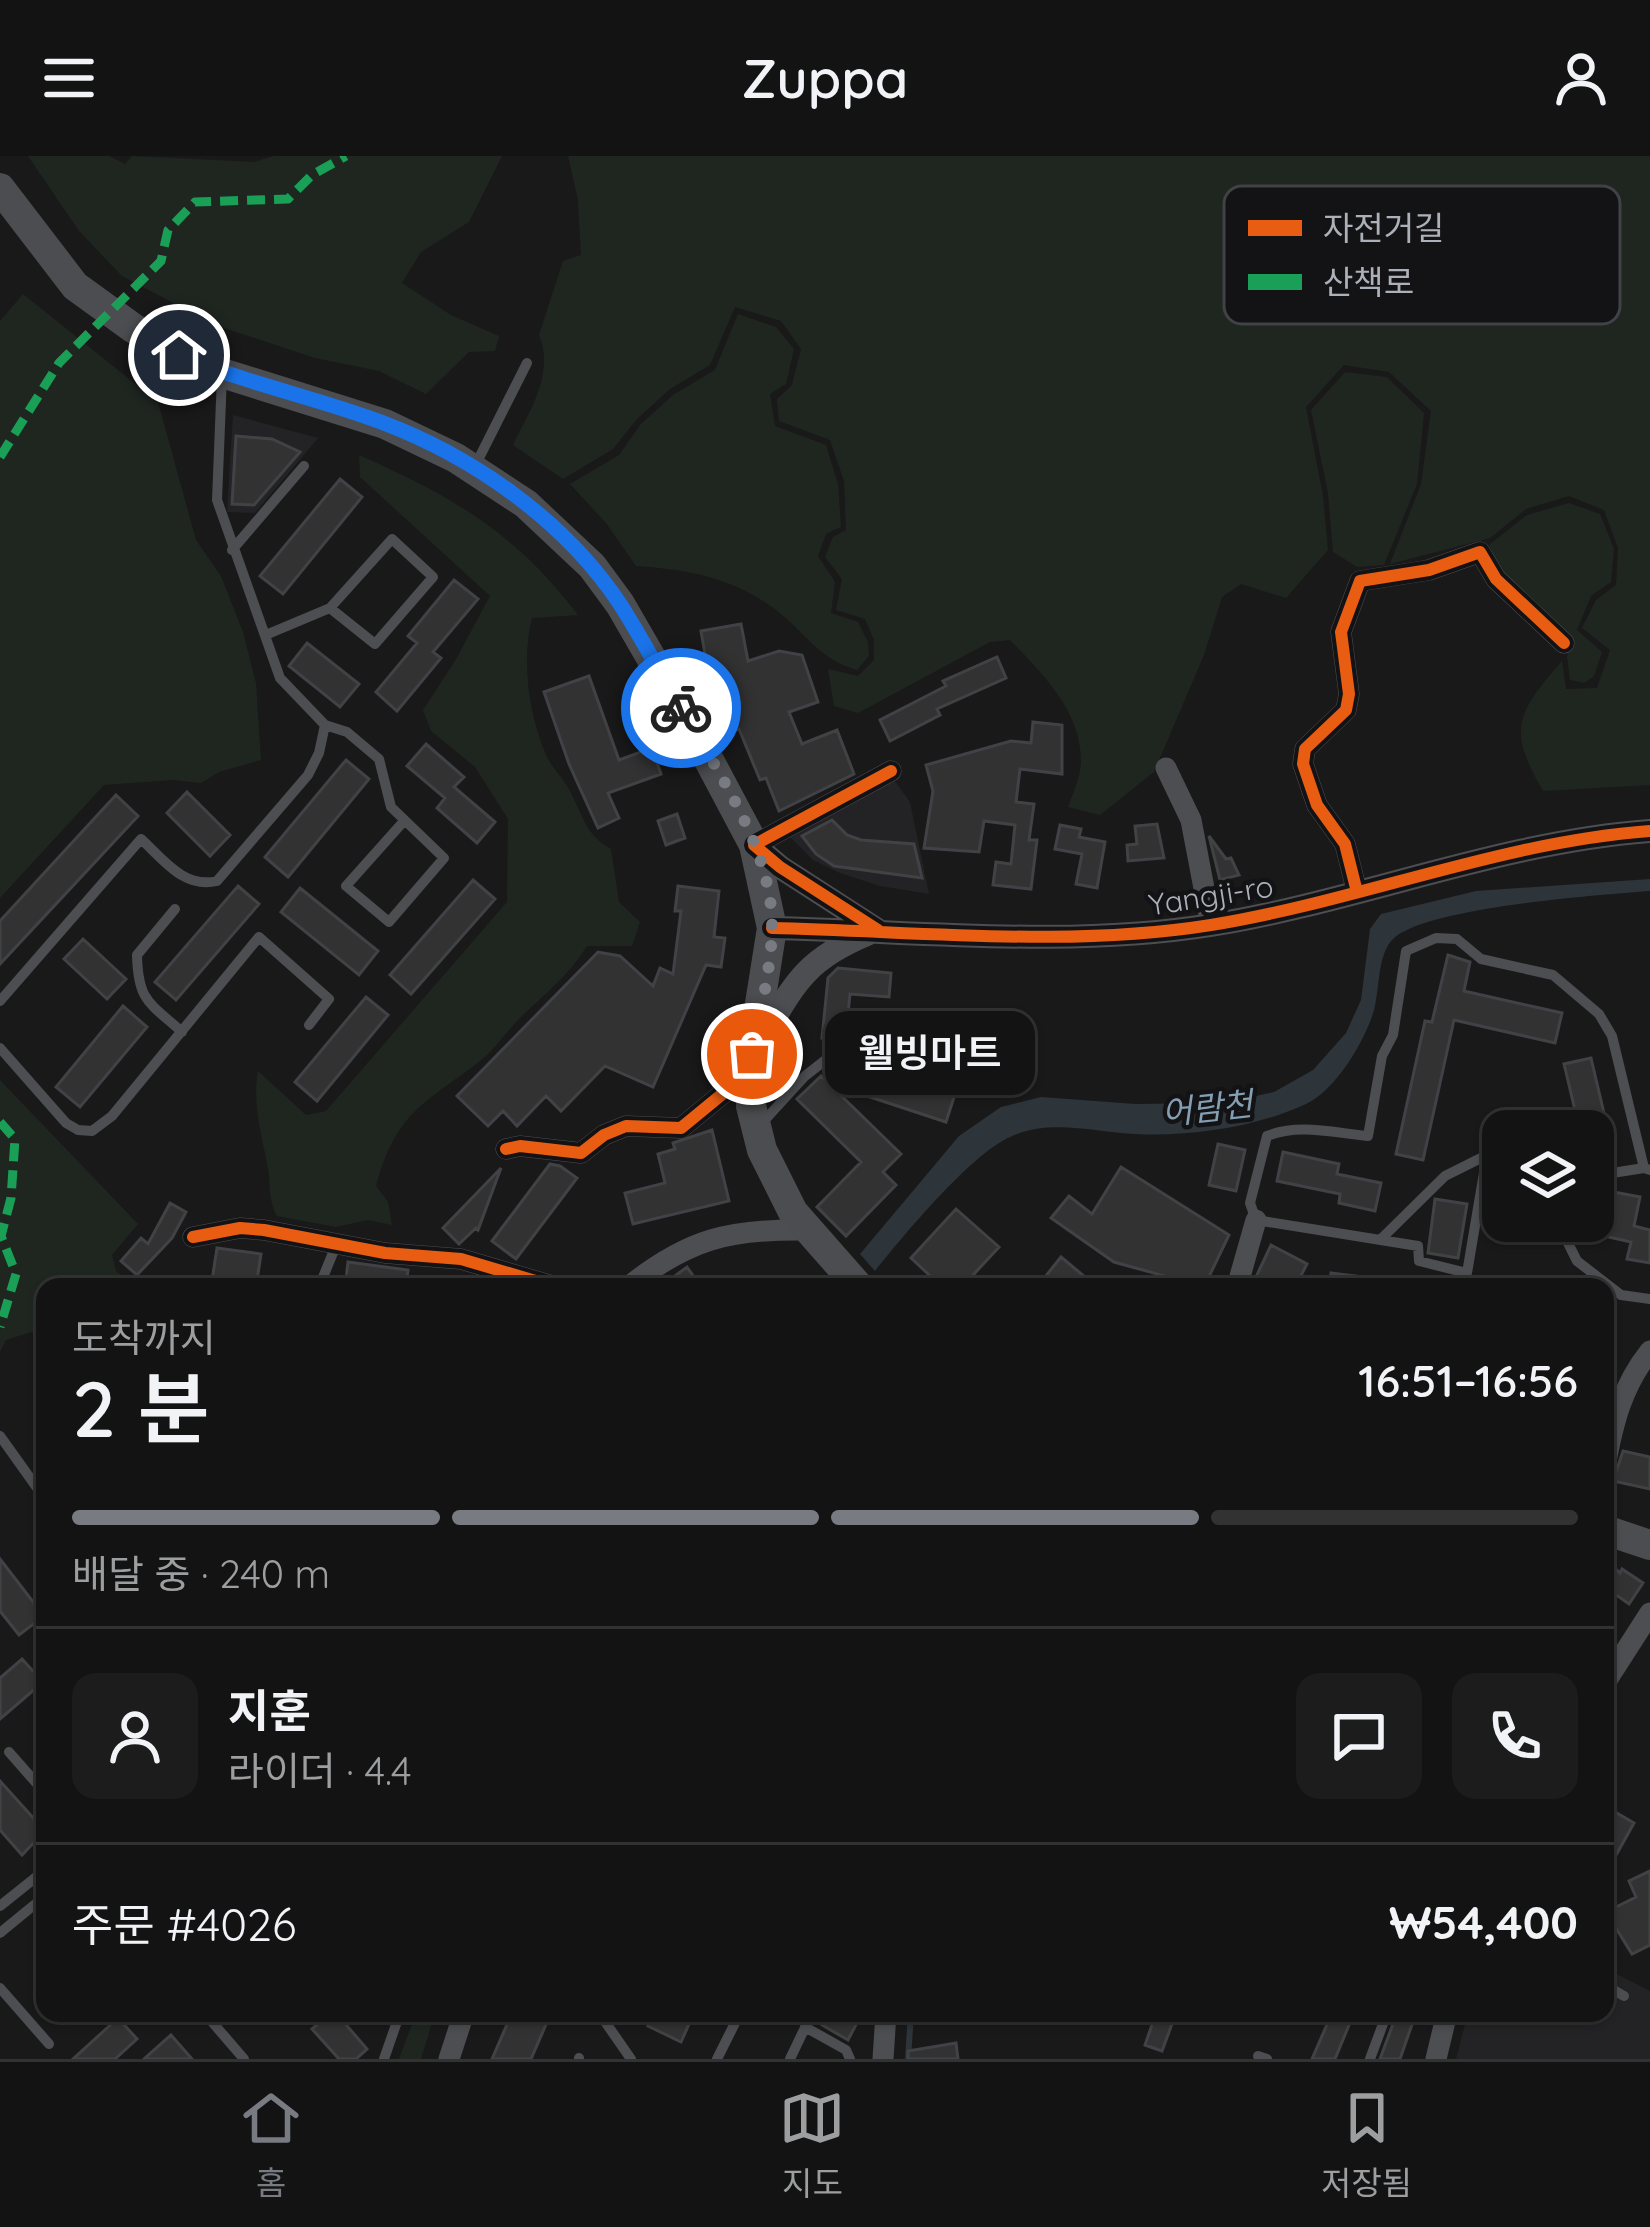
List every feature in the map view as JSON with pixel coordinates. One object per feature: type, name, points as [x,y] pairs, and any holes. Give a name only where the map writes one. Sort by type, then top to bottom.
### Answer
[{"type":"main road","points":[[0,188],[75,286],[148,337],[222,373],[385,424],[473,469],[560,533],[620,604],[730,794],[754,845],[772,928],[751,1066],[757,1130],[781,1189],[805,1230],[850,1278]]},
{"type":"main road","points":[[1614,1533],[1650,1546]]},
{"type":"street","points":[[1357,892],[1345,844],[1317,805],[1303,764],[1305,749],[1346,710],[1349,694],[1341,632],[1360,581],[1429,570],[1480,552],[1496,579],[1564,643]]},
{"type":"street","points":[[1166,768],[1191,820],[1211,925]]},
{"type":"street","points":[[878,930],[754,845],[891,771]]},
{"type":"street","name":"Yangji-ro","points":[[772,928],[1063,935],[1211,925],[1477,859],[1650,831]]},
{"type":"street","points":[[506,1149],[520,1146],[581,1153],[604,1135],[626,1126],[681,1128],[751,1066],[802,972],[836,947],[878,930]]},
{"type":"street","points":[[1240,1278],[1256,1220]]},
{"type":"street","points":[[193,1237],[240,1228],[385,1253],[460,1259],[525,1278]]},
{"type":"street","points":[[641,1278],[681,1249],[754,1229],[805,1230]]},
{"type":"street","points":[[1614,1424],[1631,1376],[1650,1352]]},
{"type":"street","points":[[1614,1669],[1650,1613]]},
{"type":"street","points":[[449,2059],[461,2022]]},
{"type":"street","points":[[883,2059],[885,2022]]},
{"type":"street","points":[[1436,2059],[1445,2022]]},
{"type":"lane","points":[[473,469],[527,363]]},
{"type":"lane","points":[[222,373],[217,500],[280,678],[325,725],[347,732],[379,759],[391,807],[444,858],[388,922],[346,886],[404,820]]},
{"type":"lane","points":[[232,550],[304,466]]},
{"type":"lane","points":[[268,634],[330,608],[392,539],[434,577],[374,644],[330,608]]},
{"type":"lane","points":[[0,1001],[141,839],[185,879],[199,885],[217,881],[308,775],[325,725]]},
{"type":"lane","points":[[175,909],[136,956],[137,978],[142,997],[182,1033]]},
{"type":"lane","points":[[0,1048],[66,1123],[92,1131],[112,1116],[259,937],[329,999],[309,1025]]},
{"type":"lane","points":[[1482,1184],[1467,1273],[1419,1261],[1418,1246],[1256,1220],[1250,1203],[1267,1136],[1284,1129],[1368,1136],[1382,1056],[1393,1035],[1406,951],[1436,938],[1457,939],[1480,959],[1553,975],[1598,1015],[1612,1036],[1647,1169],[1614,1174]]},
{"type":"lane","points":[[757,1130],[805,1076],[846,1044]]},
{"type":"lane","points":[[1380,1240],[1445,1176],[1482,1158]]},
{"type":"lane","points":[[1568,1242],[1576,1261],[1598,1278]]},
{"type":"lane","points":[[323,1278],[337,1243]]},
{"type":"lane","points":[[1614,1290],[1650,1299]]},
{"type":"lane","points":[[0,1436],[36,1486]]},
{"type":"lane","points":[[9,1752],[36,1783]]},
{"type":"lane","points":[[0,1906],[36,1877]]},
{"type":"lane","points":[[0,1933],[36,1903]]},
{"type":"lane","points":[[0,1988],[49,2044]]},
{"type":"lane","points":[[1614,1990],[1624,1996]]},
{"type":"lane","points":[[212,2022],[244,2059]]},
{"type":"lane","points":[[384,2059],[397,2022]]},
{"type":"lane","points":[[605,2022],[631,2059]]},
{"type":"lane","points":[[718,2059],[736,2022]]},
{"type":"lane","points":[[790,2059],[808,2022]]},
{"type":"lane","points":[[1370,2059],[1384,2022]]},
{"type":"lane","points":[[805,2027],[846,2050],[850,2059]]},
{"type":"shaded area","points":[[28,156],[109,156],[125,164],[132,156],[254,162],[274,156],[502,156],[469,222],[421,252],[402,283],[451,315],[499,336],[495,351],[469,352],[426,394],[379,371],[315,358],[215,325],[122,276],[79,231]]},
{"type":"shaded area","points":[[568,156],[1650,156],[1650,785],[1543,791],[1521,737],[1526,709],[1562,661],[1566,689],[1597,688],[1610,650],[1582,628],[1596,600],[1616,585],[1618,548],[1604,510],[1569,496],[1526,509],[1490,538],[1390,564],[1421,484],[1431,411],[1389,372],[1344,365],[1306,407],[1328,550],[1286,598],[1241,584],[1222,597],[1204,655],[1154,772],[1100,815],[1068,807],[1081,767],[1075,726],[1058,694],[1010,640],[990,642],[858,713],[834,706],[828,669],[858,676],[874,660],[874,640],[865,619],[836,610],[842,579],[825,557],[833,537],[846,530],[844,481],[830,440],[779,421],[777,399],[792,385],[801,349],[781,321],[735,307],[710,365],[670,389],[613,449],[563,479],[513,445],[542,377],[539,335],[563,261],[581,255],[578,200]]},
{"type":"shaded area","points":[[23,294],[158,402],[196,540],[221,576],[243,632],[256,683],[261,760],[219,772],[201,783],[104,785],[0,898],[0,321]]},
{"type":"shaded area","points":[[738,314],[776,327],[794,349],[786,384],[770,394],[775,426],[826,445],[838,484],[841,527],[826,534],[818,556],[835,582],[831,613],[858,622],[868,642],[869,656],[857,670],[822,652],[776,610],[744,590],[691,573],[636,566],[570,484],[619,455],[641,424],[673,395],[715,370]]},
{"type":"shaded area","points":[[1345,372],[1387,377],[1424,413],[1417,484],[1384,565],[1357,567],[1333,552],[1328,493],[1311,410]]},
{"type":"shaded area","points":[[233,415],[318,438],[255,513],[227,512]]},
{"type":"shaded area","points":[[359,455],[480,519],[530,560],[578,615],[532,618],[527,652],[531,707],[549,761],[590,830],[611,849],[619,902],[640,922],[632,946],[587,946],[490,1052],[403,1125],[376,1186],[388,1202],[392,1225],[368,1220],[336,1227],[277,1216],[258,1120],[258,1071],[306,1115],[326,1111],[507,902],[508,819],[475,767],[431,731],[423,710],[490,596],[360,477]]},
{"type":"shaded area","points":[[1569,503],[1600,514],[1614,549],[1611,582],[1591,596],[1577,630],[1602,652],[1594,676],[1584,683],[1570,680],[1567,657],[1572,641],[1501,571],[1489,545],[1527,515]]},
{"type":"shaded area","points":[[894,780],[910,802],[929,894],[840,873],[813,860],[787,834]]},
{"type":"shaded area","points":[[0,1080],[138,1224],[112,1255],[116,1271],[125,1278],[36,1278],[36,1332],[6,1340],[0,1352]]},
{"type":"shaded area","points":[[1614,1973],[1650,1991],[1650,2059],[1456,2059],[1466,2022],[1614,2022]]},
{"type":"shaded area","points":[[413,2022],[432,2022],[421,2059],[399,2059]]},
{"type":"water","points":[[1650,879],[1650,891],[1474,911],[1410,929],[1387,947],[1374,1010],[1356,1050],[1328,1088],[1306,1104],[1266,1119],[1200,1132],[1136,1134],[1056,1127],[1025,1131],[976,1160],[875,1271],[860,1254],[959,1136],[1001,1107],[1041,1097],[1135,1104],[1223,1103],[1274,1092],[1313,1070],[1346,1033],[1361,1000],[1370,929],[1381,914],[1476,891]]},
{"type":"building","points":[[236,436],[272,439],[300,452],[254,505],[232,504]]},
{"type":"building","points":[[340,479],[362,497],[283,594],[260,576]]},
{"type":"building","points":[[454,580],[478,599],[433,652],[441,658],[397,711],[376,692],[417,643],[408,636]]},
{"type":"building","points":[[741,624],[748,661],[779,651],[802,655],[818,702],[789,712],[802,744],[837,730],[854,774],[779,811],[739,729],[729,732],[707,666],[701,631]]},
{"type":"building","points":[[307,643],[359,684],[340,707],[289,666]]},
{"type":"building","points":[[997,657],[1006,678],[937,709],[940,715],[890,741],[880,720],[946,686],[943,681]]},
{"type":"building","points":[[589,676],[619,760],[652,748],[661,774],[608,793],[619,818],[598,828],[544,692]]},
{"type":"building","points":[[1033,722],[1062,725],[1062,774],[1020,769],[1016,802],[1034,804],[1029,840],[1037,840],[1031,889],[993,885],[996,862],[1011,864],[1015,825],[984,821],[979,852],[924,848],[933,791],[926,765],[1011,741],[1031,743]]},
{"type":"building","points":[[426,744],[464,777],[454,787],[495,822],[477,843],[437,808],[445,798],[407,766]]},
{"type":"building","points":[[346,760],[369,779],[288,877],[265,857]]},
{"type":"building","points":[[187,792],[230,835],[210,856],[167,813]]},
{"type":"building","points":[[116,795],[138,816],[0,964],[0,921]]},
{"type":"building","points":[[677,814],[685,838],[666,845],[658,821]]},
{"type":"building","points":[[832,820],[847,835],[861,840],[914,844],[922,878],[834,866],[802,836]]},
{"type":"building","points":[[1157,824],[1164,858],[1128,861],[1127,845],[1137,844],[1135,826]]},
{"type":"building","points":[[1060,825],[1081,829],[1079,837],[1105,842],[1097,888],[1076,884],[1082,854],[1055,849]]},
{"type":"building","points":[[1209,836],[1226,859],[1231,858],[1239,875],[1220,880]]},
{"type":"building","points":[[473,880],[495,899],[411,994],[390,975]]},
{"type":"building","points":[[238,886],[259,904],[176,1000],[155,982]]},
{"type":"building","points":[[678,886],[719,891],[714,937],[725,938],[721,967],[706,965],[653,1087],[605,1066],[561,1111],[546,1096],[517,1126],[503,1111],[488,1126],[457,1096],[598,952],[620,956],[653,986],[660,968],[673,974],[681,911],[675,911]]},
{"type":"building","points":[[300,888],[378,951],[359,975],[281,912]]},
{"type":"building","points":[[83,939],[126,979],[107,999],[64,959]]},
{"type":"building","points":[[1448,955],[1470,962],[1464,991],[1562,1013],[1555,1043],[1454,1020],[1423,1160],[1396,1154],[1425,1021],[1432,1022]]},
{"type":"building","points":[[838,968],[891,973],[889,997],[850,994],[846,1034],[822,1038],[828,978]]},
{"type":"building","points":[[366,997],[388,1015],[317,1101],[295,1082]]},
{"type":"building","points":[[123,1006],[147,1027],[80,1107],[56,1087]]},
{"type":"building","points":[[892,1018],[971,1044],[946,1122],[867,1096]]},
{"type":"building","points":[[1591,1058],[1603,1110],[1575,1110],[1564,1064]]},
{"type":"building","points":[[821,1076],[901,1154],[883,1172],[896,1185],[846,1236],[817,1207],[861,1162],[797,1099]]},
{"type":"building","points":[[712,1130],[729,1201],[633,1224],[625,1193],[665,1183],[658,1154],[675,1149],[673,1143]]},
{"type":"building","points":[[1218,1144],[1245,1150],[1236,1191],[1209,1185]]},
{"type":"building","points":[[1283,1152],[1339,1164],[1337,1174],[1381,1183],[1375,1211],[1339,1203],[1340,1194],[1277,1181]]},
{"type":"building","points":[[550,1164],[577,1178],[516,1259],[492,1241]]},
{"type":"building","points":[[1121,1167],[1229,1235],[1208,1278],[1172,1278],[1114,1262],[1051,1218],[1069,1196],[1092,1214]]},
{"type":"building","points":[[501,1168],[478,1230],[459,1244],[443,1228]]},
{"type":"building","points":[[1614,1192],[1640,1197],[1634,1226],[1650,1230],[1650,1263],[1627,1259],[1631,1242],[1614,1238]]},
{"type":"building","points":[[1435,1199],[1467,1204],[1458,1258],[1428,1253]]},
{"type":"building","points":[[170,1203],[186,1212],[172,1238],[137,1275],[121,1261],[141,1238],[148,1244]]},
{"type":"building","points":[[956,1209],[999,1247],[970,1278],[932,1278],[911,1258]]},
{"type":"building","points":[[1271,1245],[1307,1264],[1300,1278],[1256,1277]]},
{"type":"building","points":[[217,1248],[261,1254],[257,1278],[212,1278]]},
{"type":"building","points":[[1061,1257],[1086,1278],[1044,1278]]},
{"type":"building","points":[[348,1262],[408,1270],[407,1278],[346,1278]]},
{"type":"building","points":[[687,1267],[695,1278],[672,1278]]},
{"type":"building","points":[[1331,1273],[1372,1278],[1330,1278]]},
{"type":"building","points":[[1623,1451],[1650,1457],[1650,1489],[1614,1478]]},
{"type":"building","points":[[0,1559],[36,1606],[36,1622],[19,1635],[0,1611]]},
{"type":"building","points":[[1614,1568],[1643,1583],[1629,1604],[1614,1593]]},
{"type":"building","points":[[22,1659],[36,1674],[36,1688],[0,1719],[0,1678]]},
{"type":"building","points":[[0,1781],[36,1821],[36,1840],[22,1855],[0,1830]]},
{"type":"building","points":[[1614,1811],[1634,1823],[1614,1859]]},
{"type":"building","points":[[1650,1871],[1650,1945],[1632,1954],[1614,1925],[1614,1908],[1636,1897],[1629,1881]]},
{"type":"building","points":[[114,2022],[122,2022],[137,2039],[115,2059],[73,2059]]},
{"type":"building","points":[[320,2022],[344,2022],[367,2049],[356,2059],[339,2059],[312,2029]]},
{"type":"building","points":[[508,2022],[547,2022],[531,2059],[492,2059]]},
{"type":"building","points":[[650,2022],[690,2022],[681,2042],[648,2026]]},
{"type":"building","points":[[824,2022],[857,2022],[848,2040]]},
{"type":"building","points":[[1153,2022],[1173,2022],[1162,2051],[1145,2045]]},
{"type":"building","points":[[1328,2022],[1350,2022],[1335,2059],[1312,2059]]},
{"type":"building","points":[[1394,2022],[1413,2022],[1400,2059],[1380,2059]]},
{"type":"building","points":[[171,2035],[192,2059],[144,2059]]},
{"type":"building","points":[[956,2043],[958,2059],[908,2059],[908,2051]]},
{"type":"waterway","name":"어람천","points":[[908,2059],[910,2022]]},
{"type":"marked path","points":[[0,457],[59,363],[161,261],[168,230],[195,202],[288,199],[312,175],[346,156]]},
{"type":"marked path","points":[[0,1122],[15,1139],[11,1198],[1,1236],[16,1274],[0,1327]]},
{"type":"cycle path","points":[[1357,892],[1345,844],[1317,805],[1303,764],[1305,749],[1346,710],[1349,694],[1341,632],[1360,581],[1429,570],[1480,552],[1496,579],[1564,643]]},
{"type":"cycle path","points":[[878,930],[754,845],[891,771]]},
{"type":"cycle path","points":[[772,928],[1047,937],[1157,932],[1266,915],[1539,847],[1650,831]]},
{"type":"cycle path","points":[[506,1149],[520,1146],[581,1153],[604,1135],[626,1126],[681,1128],[726,1091],[750,1079]]},
{"type":"cycle path","points":[[193,1237],[240,1228],[264,1230],[385,1253],[461,1259],[525,1278]]},
{"type":"way so far","points":[[681,708],[730,794],[762,871],[772,928],[752,1054]]},
{"type":"place","name":"웰빙마트","points":[[752,1054]]},
{"type":"route","points":[[179,355],[385,424],[456,458],[526,504],[592,566],[681,708]]}]
